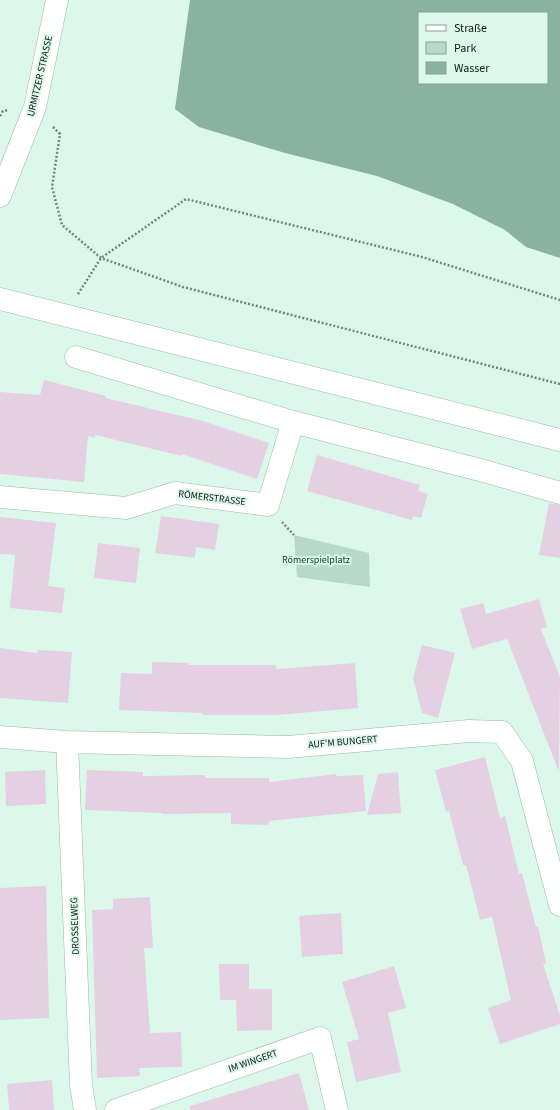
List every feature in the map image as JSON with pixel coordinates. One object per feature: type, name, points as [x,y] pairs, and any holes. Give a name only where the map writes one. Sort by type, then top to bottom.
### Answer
[{"type":"street","name":"URMITZER STRASSE","points":[[0,196],[35,107],[57,0]]},
{"type":"street","points":[[0,299],[560,440]]},
{"type":"street","points":[[76,357],[293,422],[484,471],[560,493]]},
{"type":"street","name":"RÖMERSTRASSE","points":[[0,497],[126,508],[175,493],[268,505],[293,422]]},
{"type":"street","name":"AUF'M BUNGERT","points":[[0,737],[67,742],[288,747],[469,731],[502,732],[522,761],[560,905]]},
{"type":"street","name":"DROSSELWEG","points":[[67,742],[81,1085],[85,1110]]},
{"type":"street","name":"IM WINGERT","points":[[116,1110],[320,1038],[337,1110]]},
{"type":"path","points":[[0,116],[3,111],[35,107],[60,134],[52,187],[62,225],[101,258],[184,287],[560,384]]},
{"type":"path","points":[[101,258],[186,200],[422,258],[560,300]]},
{"type":"green space","name":"Römerspielplatz","points":[[294,535],[369,553],[370,587],[297,577]]},
{"type":"water","points":[[190,0],[560,0],[560,258],[526,247],[505,230],[453,204],[377,176],[285,153],[199,127],[175,109]]},
{"type":"building","points":[[44,380],[106,396],[105,398],[203,421],[269,443],[257,479],[182,454],[182,456],[95,435],[95,438],[88,436],[84,482],[0,474],[0,392],[40,395]]},
{"type":"building","points":[[317,455],[420,485],[418,491],[428,494],[421,518],[413,516],[412,520],[307,491]]},
{"type":"building","points":[[549,503],[560,505],[560,558],[539,555]]},
{"type":"building","points":[[161,516],[219,524],[215,550],[196,547],[195,558],[155,553]]},
{"type":"building","points":[[0,517],[56,523],[48,586],[65,588],[62,613],[10,608],[15,555],[0,554]]},
{"type":"building","points":[[98,543],[140,548],[136,583],[94,578]]},
{"type":"building","points":[[539,599],[547,627],[541,629],[560,677],[559,772],[507,639],[472,649],[460,609],[483,603],[486,614]]},
{"type":"building","points":[[422,645],[455,653],[438,718],[422,713],[413,678]]},
{"type":"building","points":[[0,648],[37,653],[38,650],[72,652],[68,703],[0,698]]},
{"type":"building","points":[[152,662],[189,663],[189,665],[276,665],[276,669],[355,663],[358,708],[277,715],[202,715],[202,713],[119,710],[121,673],[152,674]]},
{"type":"building","points":[[485,757],[500,818],[505,816],[519,874],[522,873],[536,927],[538,926],[546,963],[543,964],[560,1015],[560,1024],[500,1044],[488,1008],[511,1000],[492,917],[480,920],[466,865],[463,865],[449,811],[446,812],[435,770]]},
{"type":"building","points":[[45,770],[46,804],[6,806],[5,772]]},
{"type":"building","points":[[87,770],[143,772],[143,776],[205,775],[205,778],[269,778],[269,782],[336,774],[336,776],[363,775],[366,811],[269,821],[269,825],[231,824],[231,813],[163,814],[85,810]]},
{"type":"building","points":[[398,772],[401,813],[367,815],[378,774]]},
{"type":"building","points":[[46,886],[49,1018],[0,1020],[0,888]]},
{"type":"building","points":[[150,897],[153,948],[144,948],[150,1033],[181,1032],[182,1067],[139,1068],[140,1076],[97,1078],[92,910],[113,909],[113,899]]},
{"type":"building","points":[[341,913],[343,954],[302,957],[299,916]]},
{"type":"building","points":[[219,964],[249,964],[249,989],[272,989],[272,1030],[237,1031],[236,1000],[220,1000]]},
{"type":"building","points":[[394,966],[406,1008],[388,1013],[401,1072],[356,1082],[347,1042],[359,1039],[342,982]]},
{"type":"building","points":[[299,1073],[309,1110],[190,1110],[190,1106]]},
{"type":"building","points":[[52,1080],[54,1110],[9,1110],[7,1084]]}]
